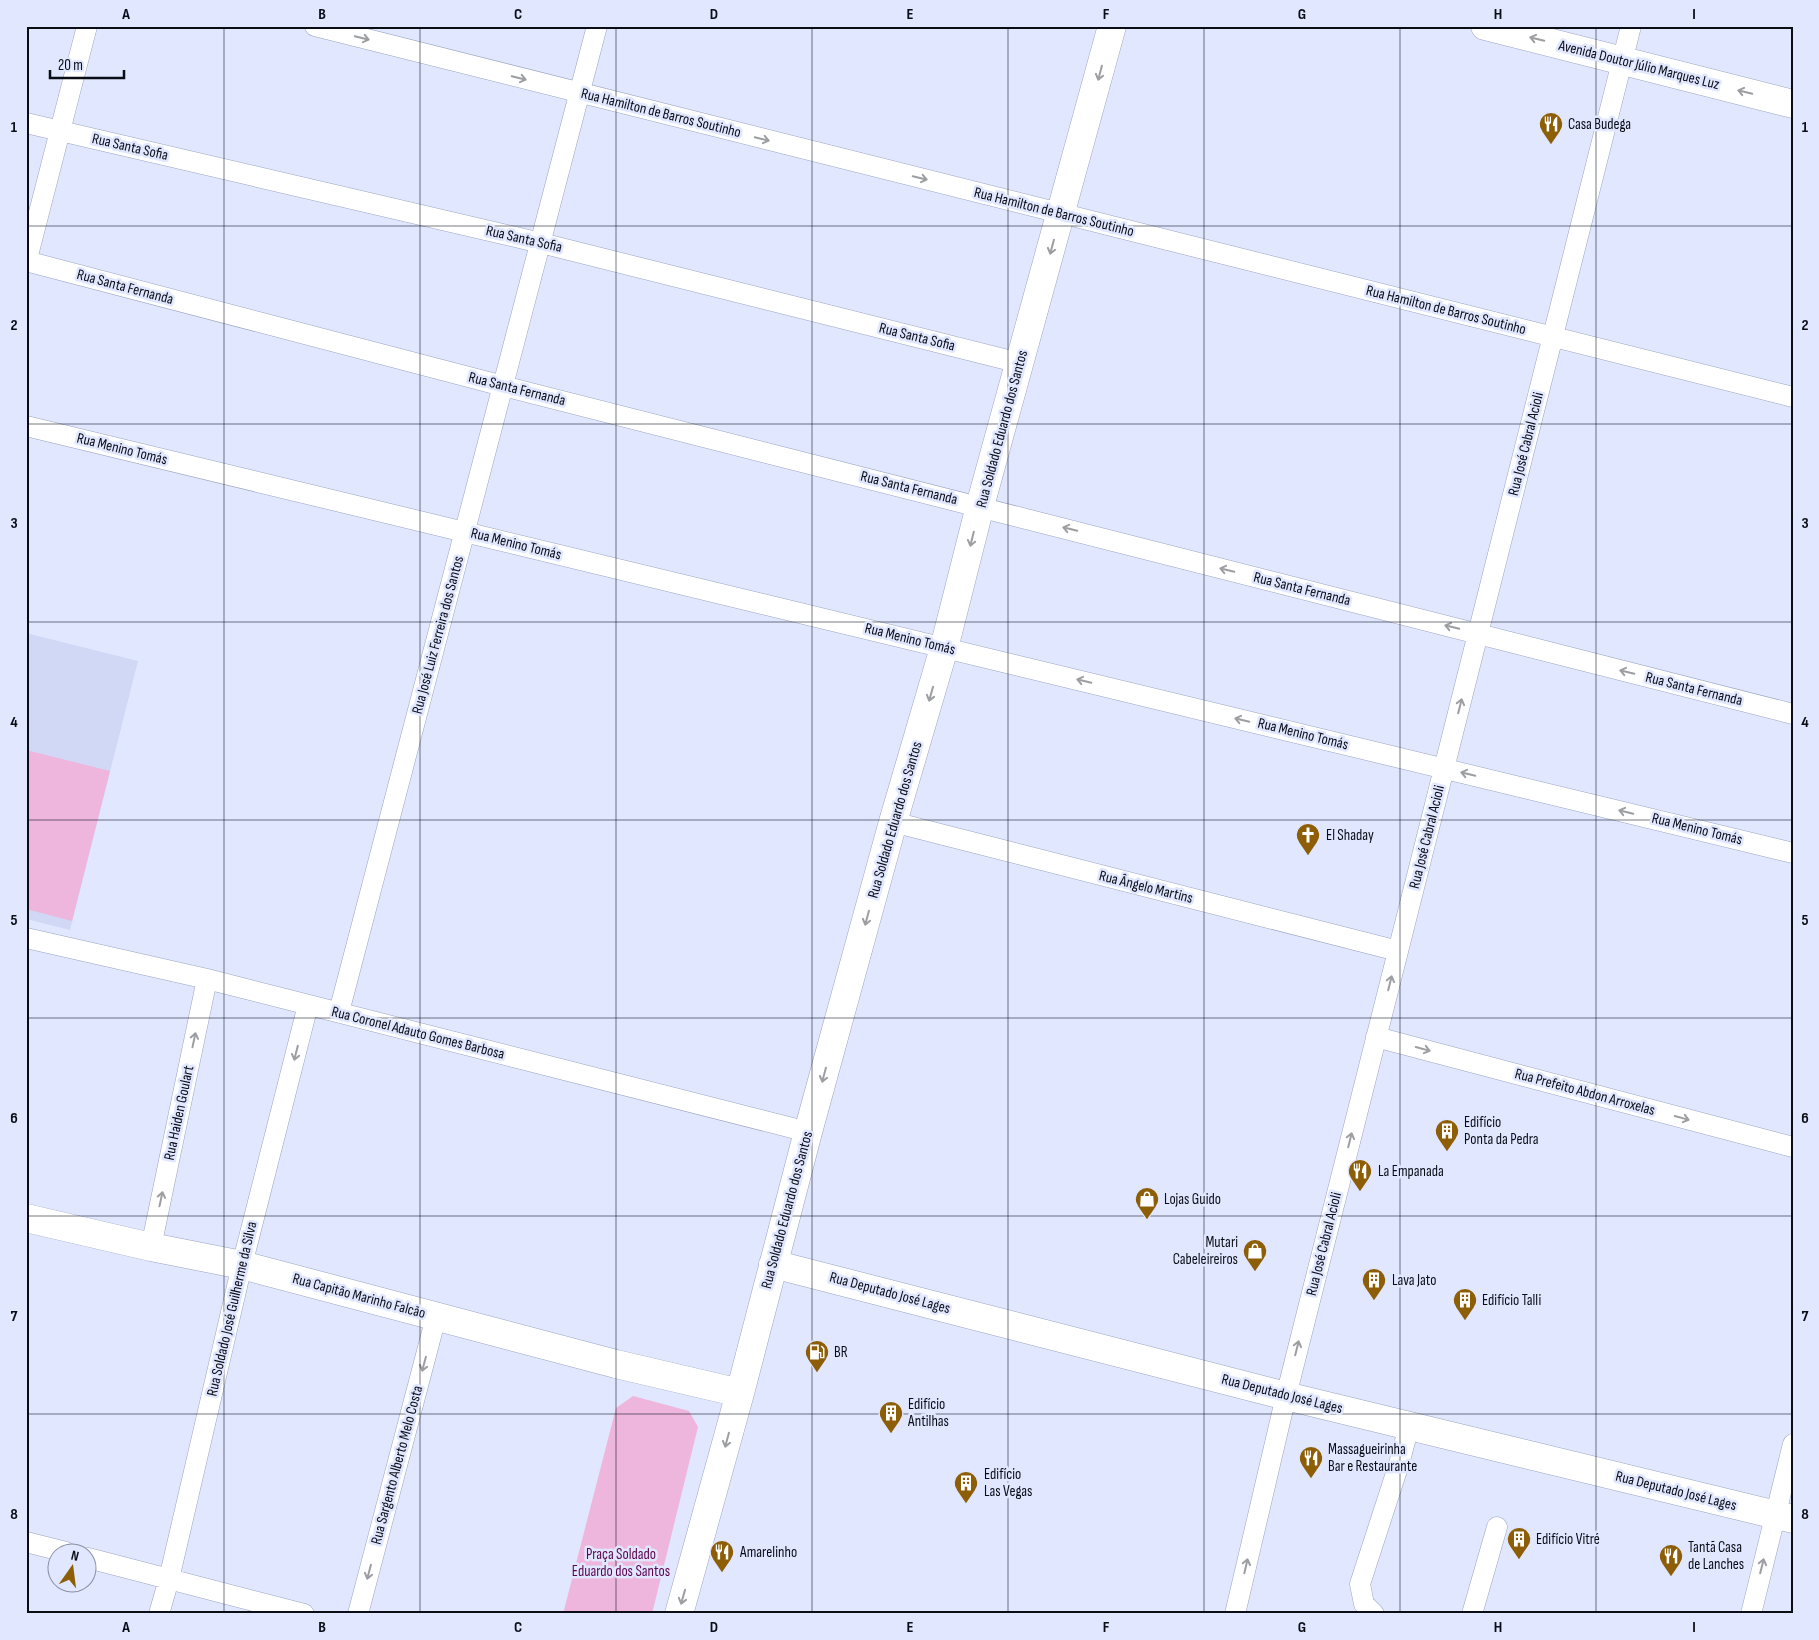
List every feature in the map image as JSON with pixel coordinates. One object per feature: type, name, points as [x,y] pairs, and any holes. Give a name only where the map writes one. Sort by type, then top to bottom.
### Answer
[{"type":"street","points":[[26,262],[86,26]]},
{"type":"street","name":"Rua Hamilton de Barros Soutinho","points":[[315,26],[1793,397]]},
{"type":"street","name":"Rua José Luiz Ferreira dos Santos","points":[[339,1012],[597,26]]},
{"type":"street","name":"Rua Soldado Eduardo dos Santos","points":[[678,1614],[740,1393],[808,1132],[893,822],[944,648],[980,506],[1112,26]]},
{"type":"street","name":"Avenida Doutor Júlio Marques Luz","points":[[1485,26],[1793,104]]},
{"type":"street","name":"Rua José Cabral Acioli","points":[[1235,1614],[1286,1396],[1631,26]]},
{"type":"street","name":"Rua Santa Sofia","points":[[26,123],[541,242],[1020,363]]},
{"type":"street","name":"Rua Santa Fernanda","points":[[26,262],[503,386],[1793,714]]},
{"type":"street","name":"Rua Menino Tomás","points":[[26,426],[1793,853]]},
{"type":"street","name":"Rua Ângelo Martins","points":[[893,822],[1398,951]]},
{"type":"street","name":"Rua Coronel Adauto Gomes Barbosa","points":[[27,944],[207,979],[808,1132]]},
{"type":"street","name":"Rua Haiden Goulart","points":[[151,1247],[207,979]]},
{"type":"street","name":"Rua Soldado José Guilherme da Silva","points":[[159,1614],[169,1580],[242,1265],[308,1005]]},
{"type":"street","name":"Rua Prefeito Abdon Arroxelas","points":[[1376,1037],[1793,1147]]},
{"type":"street","name":"Rua Capitão Marinho Falcão","points":[[26,1218],[151,1247],[242,1265],[436,1317],[740,1393]]},
{"type":"street","name":"Rua Deputado José Lages","points":[[773,1264],[1286,1396],[1784,1517]]},
{"type":"street","points":[[740,1393],[760,1330],[774,1300],[787,1285],[796,1280],[822,1276]]},
{"type":"street","name":"Rua Sargento Alberto Melo Costa","points":[[358,1614],[436,1317]]},
{"type":"street","name":"Rua Capitão Marinho Falcão","points":[[690,1381],[712,1378],[732,1368],[749,1354]]},
{"type":"street","points":[[1374,1614],[1364,1604],[1360,1584],[1399,1464],[1409,1426]]},
{"type":"street","points":[[1750,1614],[1784,1517],[1793,1444]]},
{"type":"street","points":[[1472,1614],[1497,1526]]},
{"type":"street","points":[[26,1542],[48,1548]]},
{"type":"street","points":[[98,1561],[304,1614]]},
{"type":"shaded area","points":[[26,633],[138,661],[70,930],[26,919]]},
{"type":"green space","points":[[26,750],[110,771],[72,921],[26,909]]},
{"type":"green space","name":"Praça Soldado Eduardo dos Santos","points":[[633,1396],[689,1411],[698,1427],[652,1614],[563,1614],[616,1408]]},
{"type":"place","name":"Casa Budega","points":[[1551,145]]},
{"type":"place","name":"El Shaday","points":[[1308,856]]},
{"type":"place","name":"Edifício Ponta da Pedra","points":[[1447,1152]]},
{"type":"place","name":"La Empanada","points":[[1360,1192]]},
{"type":"place","name":"Lojas Guido","points":[[1147,1220]]},
{"type":"place","name":"Mutari Cabeleireiros","points":[[1255,1272]]},
{"type":"place","name":"Lava Jato","points":[[1374,1301]]},
{"type":"place","name":"Edifício Talli","points":[[1465,1321]]},
{"type":"place","name":"BR","points":[[817,1373]]},
{"type":"place","name":"Edifício Antilhas","points":[[891,1434]]},
{"type":"place","name":"Massagueirinha Bar e Restaurante","points":[[1311,1479]]},
{"type":"place","name":"Edifício Las Vegas","points":[[966,1504]]},
{"type":"place","name":"Edifício Vitré","points":[[1519,1560]]},
{"type":"place","name":"Amarelinho","points":[[722,1573]]},
{"type":"place","name":"Tantã Casa de Lanches","points":[[1671,1577]]}]
